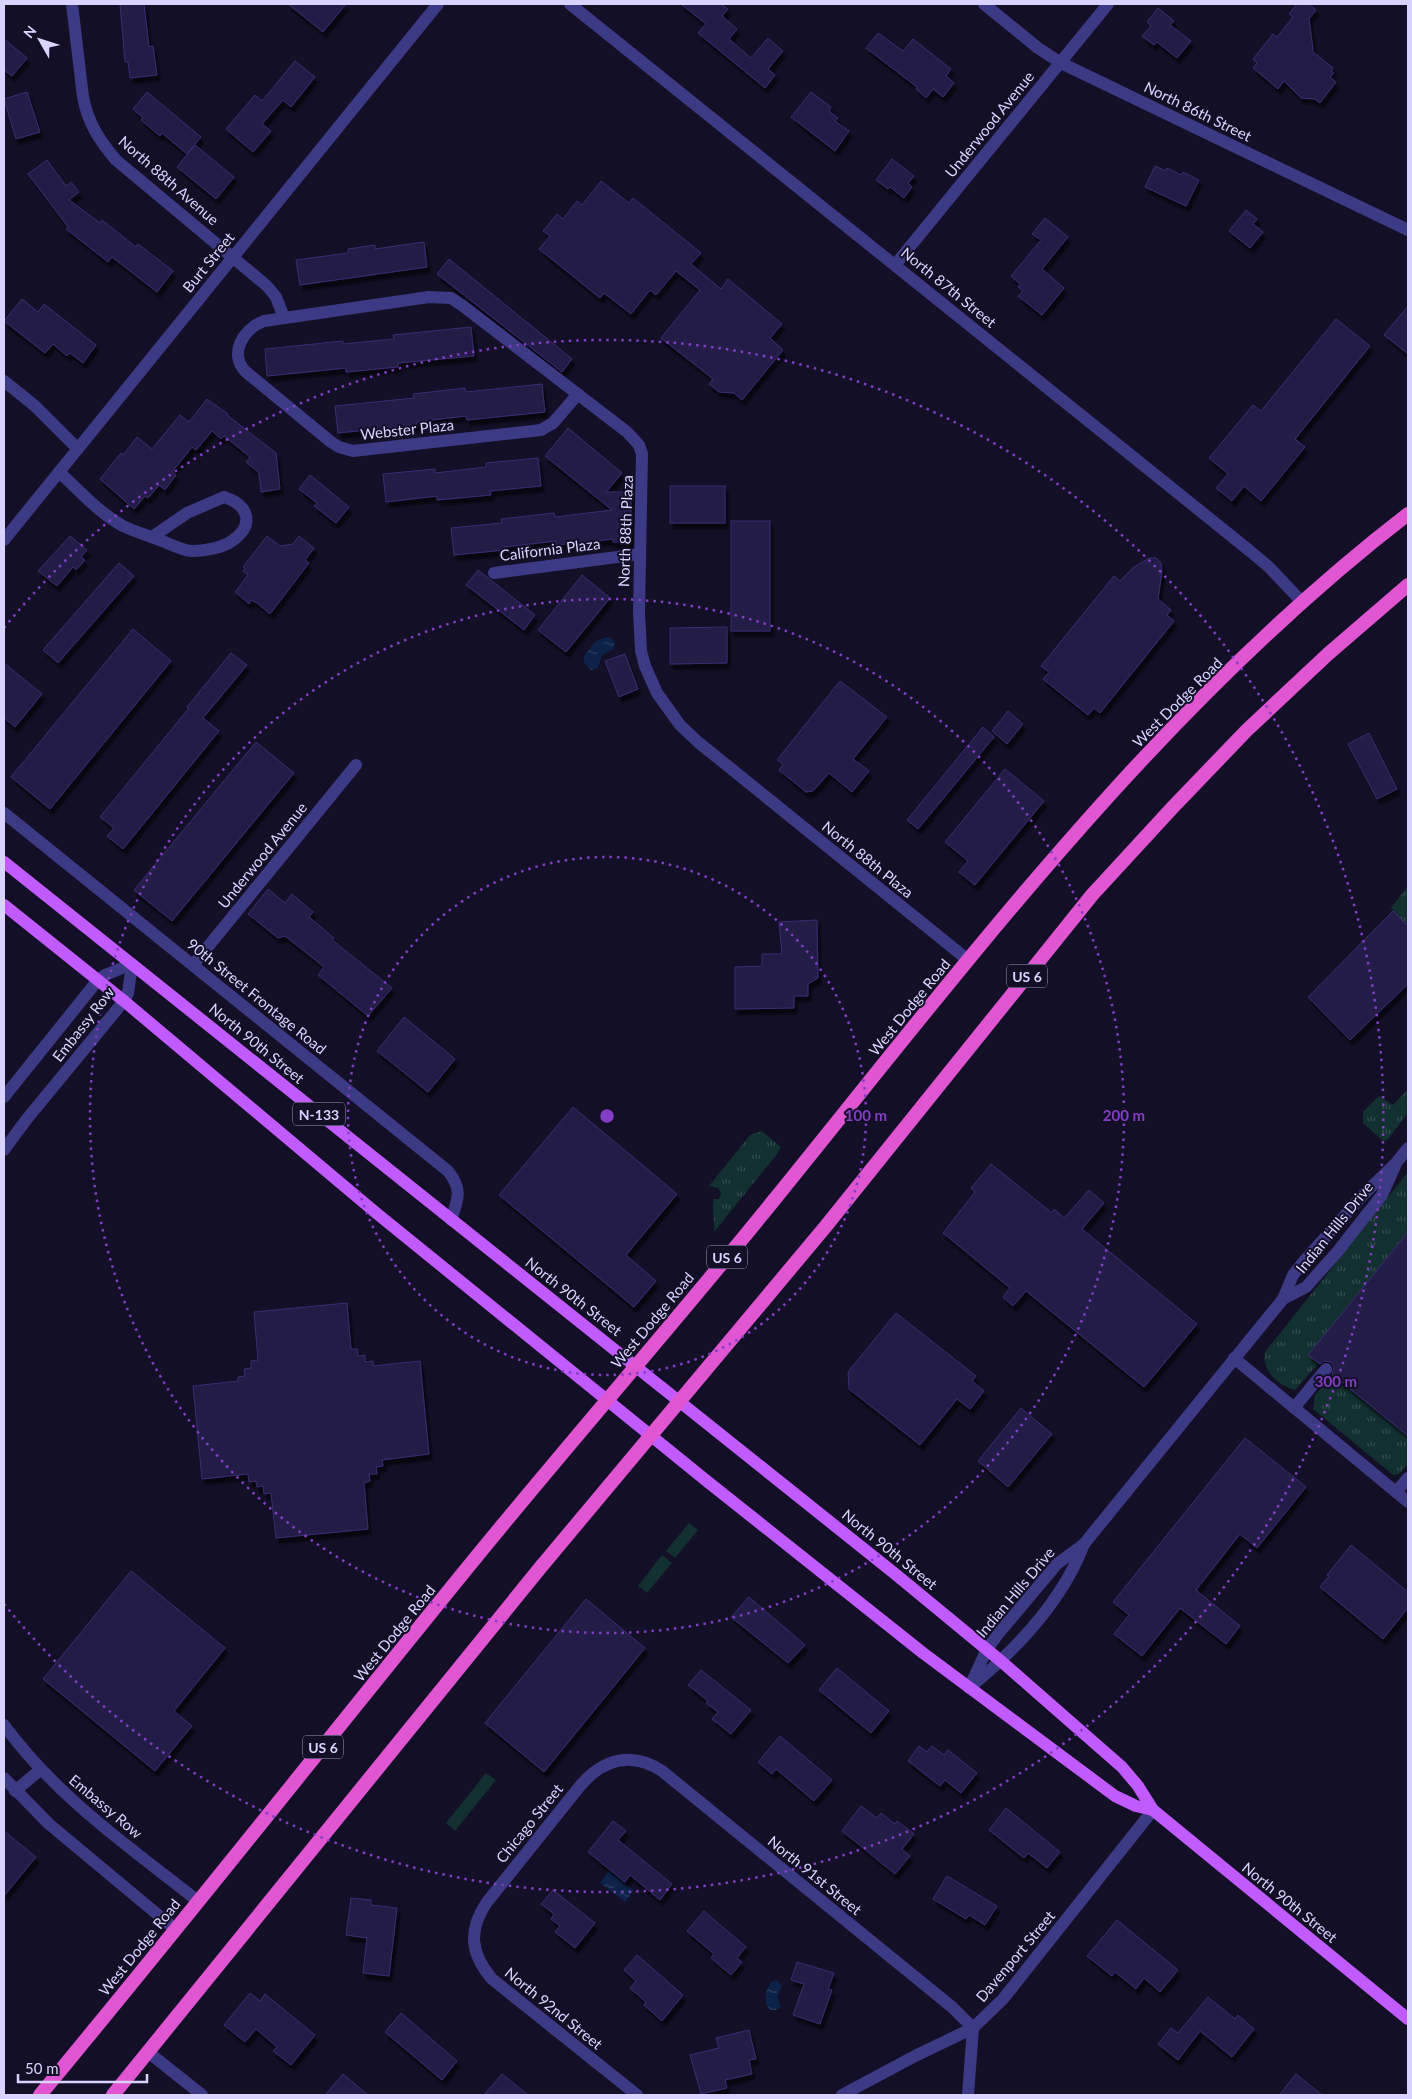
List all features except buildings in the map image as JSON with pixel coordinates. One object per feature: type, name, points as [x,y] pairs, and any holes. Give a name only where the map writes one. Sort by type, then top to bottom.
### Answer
[{"type":"highway","name":"West Dodge Road","points":[[40,2095],[479,1554],[773,1202],[968,960],[1052,861],[1160,740],[1251,650],[1355,556],[1408,514]]},
{"type":"highway","name":"US 6","points":[[113,2095],[650,1434],[826,1226],[1092,895],[1173,807],[1248,730],[1328,654],[1408,585]]},
{"type":"main road","name":"North 90th Street","points":[[4,862],[451,1220],[636,1365],[987,1649],[1128,1774],[1144,1794],[1153,1810],[1408,2019]]},
{"type":"main road","name":"North 90th Street","points":[[4,905],[124,1001],[368,1206],[607,1400],[970,1688],[1121,1800],[1153,1810]]},
{"type":"street","name":"North 88th Avenue","points":[[72,4],[83,97],[86,111],[96,135],[116,160],[234,257]]},
{"type":"street","name":"Burt Street","points":[[4,540],[438,4]]},
{"type":"street","name":"North 87th Street","points":[[570,4],[1245,547],[1269,567],[1303,603]]},
{"type":"street","name":"North 86th Street","points":[[984,4],[1038,48],[1061,63],[1408,230]]},
{"type":"street","name":"Underwood Avenue","points":[[895,265],[1108,4]]},
{"type":"street","points":[[234,257],[273,292],[284,318]]},
{"type":"street","name":"North 88th Plaza","points":[[284,318],[429,297],[451,298],[632,436],[642,452],[639,629],[641,651],[657,693],[673,717],[698,742],[968,960]]},
{"type":"street","name":"Webster Plaza","points":[[284,318],[264,321],[256,325],[238,347],[237,361],[246,372],[331,442],[346,450],[362,450],[541,430],[553,423],[578,394]]},
{"type":"street","points":[[4,381],[35,406],[78,449]]},
{"type":"street","points":[[59,472],[110,518],[124,526],[185,550],[212,549],[231,542],[241,532],[246,516],[243,507],[236,501],[224,497],[187,513],[152,537]]},
{"type":"street","name":"California Plaza","points":[[494,573],[640,554]]},
{"type":"street","name":"Underwood Avenue","points":[[193,965],[356,765]]},
{"type":"street","name":"90th Street Frontage Road","points":[[4,813],[448,1171],[458,1188],[459,1198],[451,1220]]},
{"type":"street","name":"Embassy Row","points":[[4,1097],[98,980],[105,975],[132,964]]},
{"type":"street","name":"Embassy Row","points":[[4,1150],[26,1120],[124,1001],[128,993],[132,964]]},
{"type":"street","name":"Indian Hills Drive","points":[[970,1688],[1002,1662],[1066,1584],[1084,1544],[1283,1299],[1293,1275],[1305,1260],[1408,1148]]},
{"type":"street","name":"Indian Hills Drive","points":[[1283,1299],[1306,1287],[1343,1245],[1382,1195],[1396,1163]]},
{"type":"street","points":[[1234,1358],[1408,1502]]},
{"type":"street","points":[[1294,1408],[1326,1369]]},
{"type":"street","points":[[1396,1492],[1408,1478]]},
{"type":"street","name":"Indian Hills Drive","points":[[970,1688],[987,1649],[1052,1570],[1067,1555],[1084,1544]]},
{"type":"street","name":"Embassy Row","points":[[4,1725],[40,1770],[80,1808],[198,1901]]},
{"type":"street","name":"Chicago Street","points":[[474,1930],[476,1921],[487,1902],[590,1774],[605,1764],[629,1760]]},
{"type":"street","name":"North 91st Street","points":[[629,1760],[650,1764],[662,1771],[944,2001],[973,2028]]},
{"type":"street","points":[[15,1791],[40,1770]]},
{"type":"street","points":[[4,1778],[55,1830],[175,1929]]},
{"type":"street","name":"Davenport Street","points":[[842,2095],[914,2056],[973,2028],[1004,1999],[1153,1810]]},
{"type":"street","name":"North 92nd Street","points":[[474,1930],[475,1950],[492,1979],[637,2095]]},
{"type":"street","points":[[968,2095],[973,2028]]},
{"type":"street","points":[[148,2052],[202,2095]]},
{"type":"green space","points":[[1408,886],[1408,926],[1391,908]]},
{"type":"green space","points":[[1408,1089],[1408,1113],[1388,1139],[1383,1141],[1363,1123],[1363,1112],[1379,1096],[1393,1105]]},
{"type":"green space","points":[[762,1131],[781,1147],[714,1232],[713,1202],[714,1199],[719,1199],[721,1193],[718,1188],[709,1186],[750,1135]]},
{"type":"green space","points":[[1408,1172],[1408,1233],[1319,1363],[1295,1390],[1283,1385],[1268,1371],[1264,1359],[1265,1352]]},
{"type":"green space","points":[[1333,1374],[1408,1436],[1408,1464],[1399,1474],[1393,1475],[1313,1409],[1315,1395]]},
{"type":"green space","points":[[689,1523],[698,1530],[675,1558],[666,1551]]},
{"type":"green space","points":[[662,1555],[672,1563],[647,1593],[638,1586]]},
{"type":"green space","points":[[486,1773],[496,1780],[455,1831],[446,1823]]},
{"type":"water","points":[[606,637],[611,638],[615,643],[614,649],[602,655],[598,668],[591,670],[584,662],[584,656],[595,642]]},
{"type":"water","points":[[609,1871],[634,1890],[625,1902],[600,1883]]},
{"type":"water","points":[[777,1980],[782,1986],[777,1997],[781,2007],[776,2010],[770,2010],[766,2005],[766,1992],[771,1982]]}]
